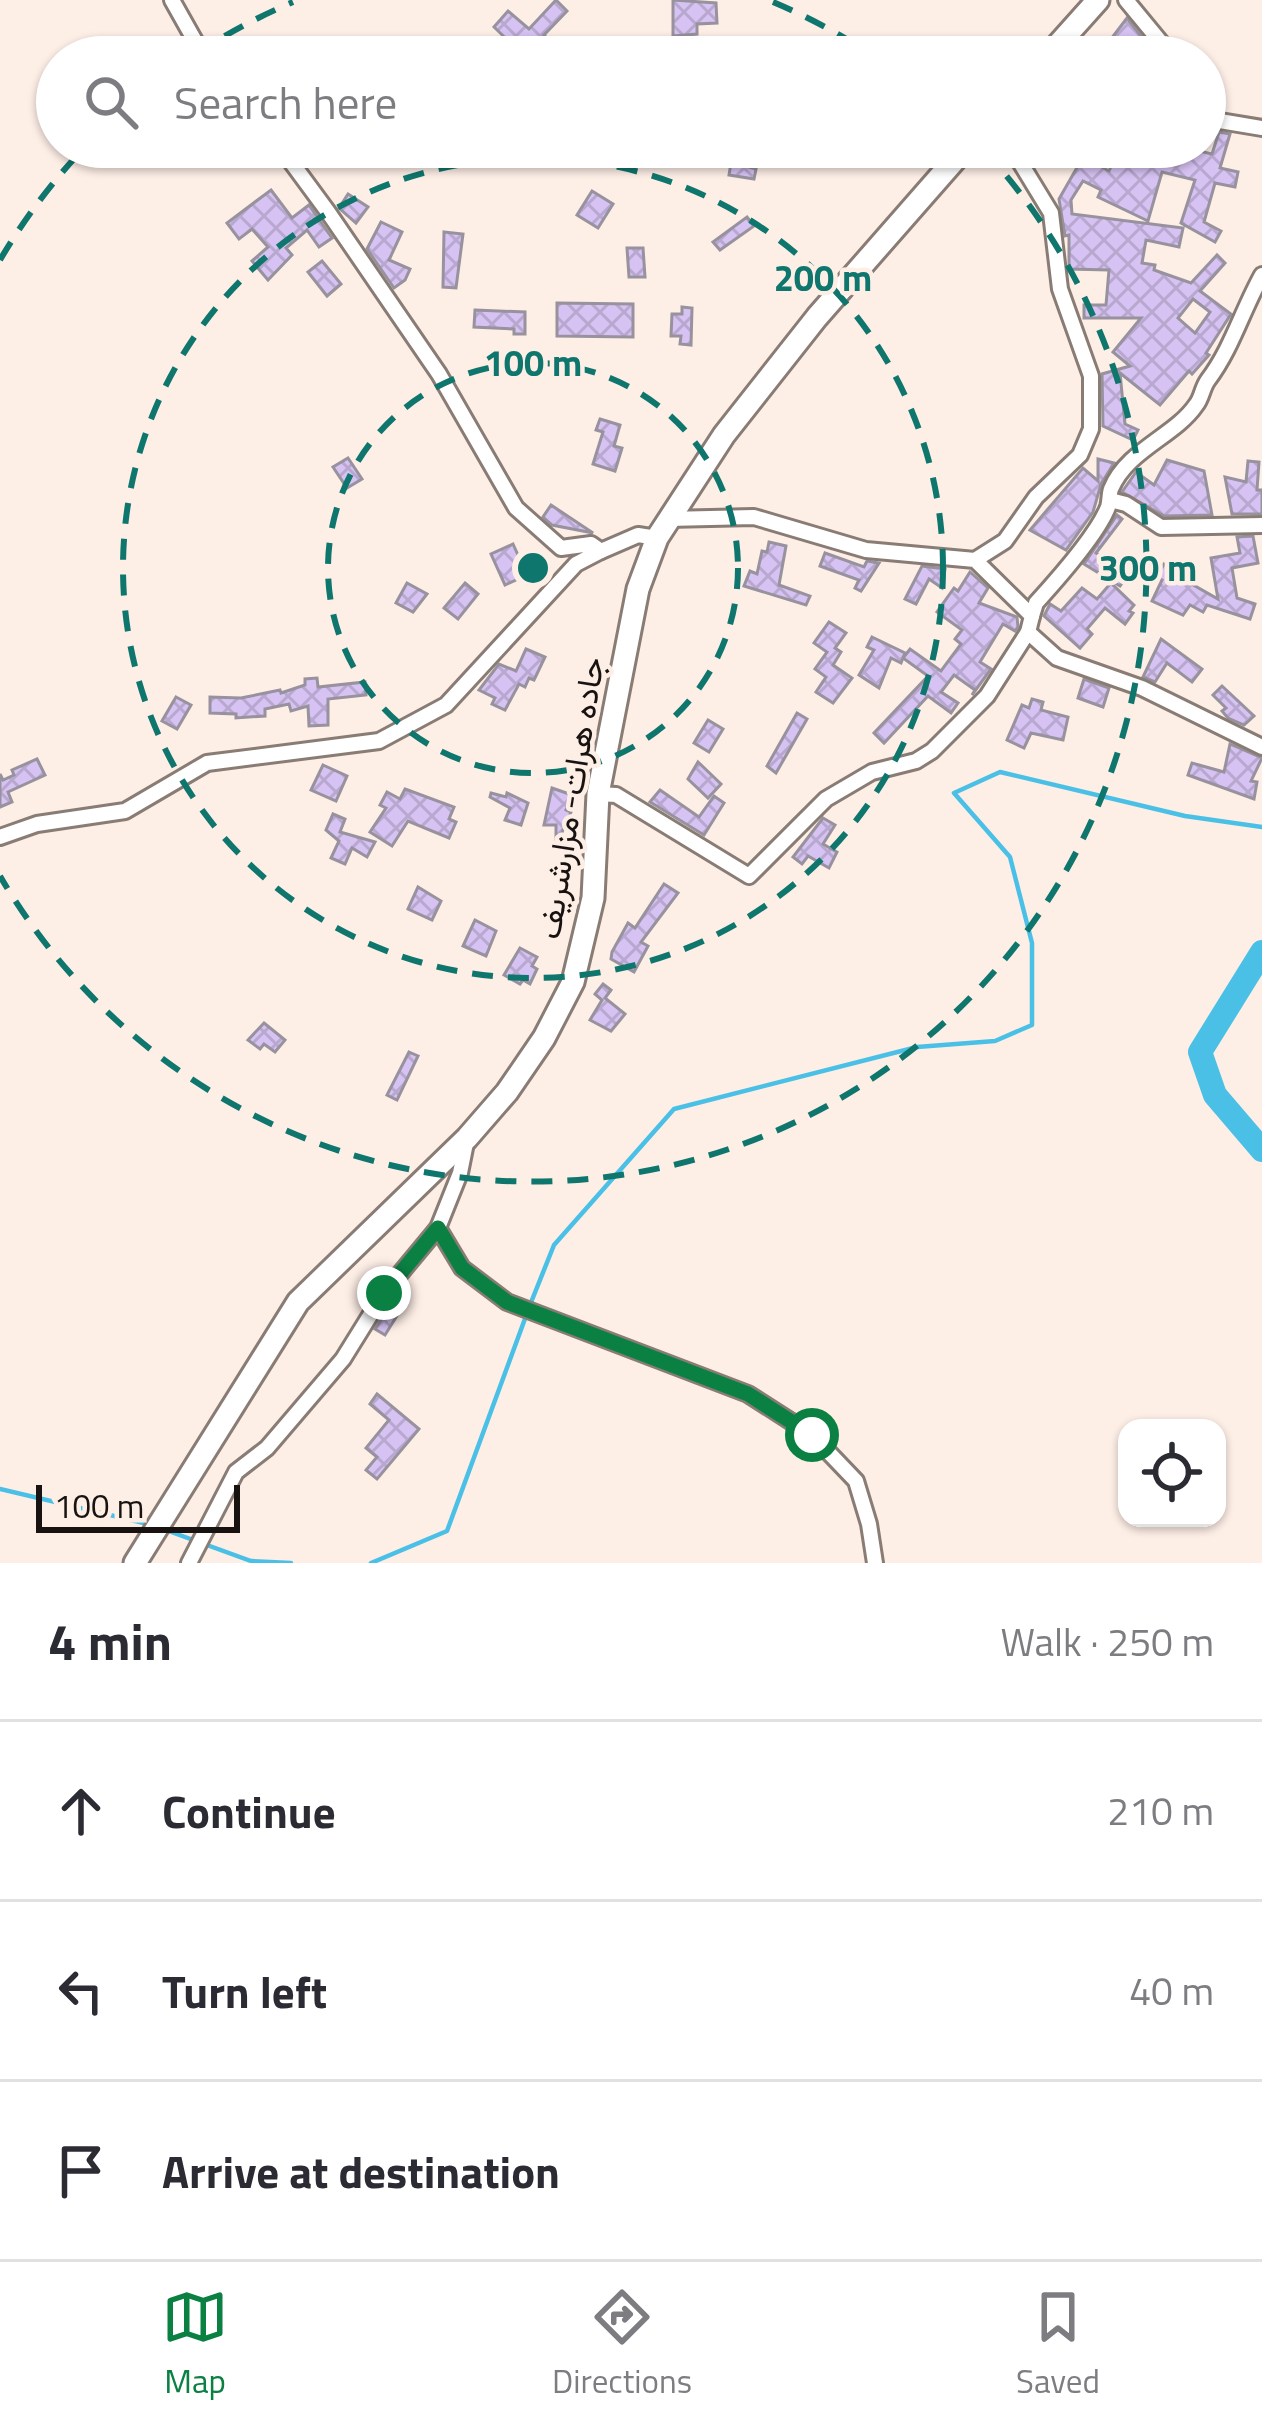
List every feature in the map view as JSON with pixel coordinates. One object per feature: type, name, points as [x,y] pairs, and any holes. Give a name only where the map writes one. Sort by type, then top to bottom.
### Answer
[{"type":"highway","points":[[1066,36],[1098,0]]},
{"type":"highway","name":"جاده هرات- مزارشریف","points":[[138,1558],[298,1302],[467,1138],[544,1038],[573,982],[593,898],[598,794],[638,589],[662,528],[724,435],[817,317],[948,168]]},
{"type":"street","points":[[172,0],[192,36]]},
{"type":"street","points":[[1126,0],[1156,36]]},
{"type":"street","points":[[1226,122],[1262,128]]},
{"type":"street","points":[[296,168],[439,374],[516,508],[561,548],[591,544],[601,550]]},
{"type":"street","points":[[0,837],[37,824],[125,812],[207,764],[379,741],[446,705],[576,564],[638,535],[754,517],[866,550],[975,560],[1005,541],[1036,497],[1080,454],[1091,429],[1091,376],[1060,289],[1051,213],[1024,168]]},
{"type":"street","points":[[598,794],[616,795],[748,876],[826,799],[872,772],[916,761],[932,751],[986,696],[1030,624],[1036,603],[1101,518],[1111,489],[1126,469],[1154,439],[1183,422],[1200,401],[1205,382],[1234,342],[1237,321],[1262,275]]},
{"type":"street","points":[[1110,500],[1126,504],[1161,527],[1262,525]]},
{"type":"street","points":[[975,560],[1057,658],[1142,688],[1262,747]]},
{"type":"street","points":[[190,1561],[236,1472],[267,1448],[344,1359],[384,1293],[438,1228],[460,1173],[467,1138]]},
{"type":"street","points":[[438,1228],[462,1268],[507,1302],[748,1394],[812,1435],[856,1481],[875,1563]]},
{"type":"building","points":[[556,0],[567,11],[545,36],[503,36],[494,27],[508,11],[529,29]]},
{"type":"building","points":[[673,0],[716,3],[717,23],[697,24],[697,34],[673,36]]},
{"type":"building","points":[[1127,18],[1141,36],[1113,36]]},
{"type":"building","points":[[730,168],[756,169],[754,179],[729,175]]},
{"type":"building","points":[[1077,168],[1220,168],[1238,172],[1235,187],[1215,183],[1204,222],[1221,231],[1215,242],[1181,223],[1195,180],[1162,172],[1148,221],[1098,197],[1101,190],[1083,181],[1071,200],[1072,214],[1183,228],[1179,247],[1146,240],[1142,263],[1155,265],[1154,270],[1191,283],[1217,255],[1225,263],[1200,291],[1231,314],[1209,355],[1192,374],[1189,371],[1160,405],[1120,373],[1125,424],[1138,430],[1133,440],[1103,426],[1102,374],[1130,366],[1113,352],[1141,318],[1084,318],[1084,305],[1106,305],[1109,270],[1069,269],[1069,235],[1065,236],[1059,199]],"holes":[[[1193,299],[1210,312],[1195,333],[1178,318]]]},
{"type":"building","points":[[271,190],[292,218],[309,205],[332,238],[319,247],[307,230],[286,248],[292,255],[268,280],[252,261],[268,247],[252,229],[239,239],[227,223]]},
{"type":"building","points":[[592,191],[613,204],[598,228],[577,215]]},
{"type":"building","points":[[348,194],[368,207],[356,223],[339,208]]},
{"type":"building","points":[[747,217],[754,226],[720,250],[713,242]]},
{"type":"building","points":[[381,222],[402,232],[389,260],[410,269],[394,288],[367,249]]},
{"type":"building","points":[[444,232],[463,234],[456,288],[443,287]]},
{"type":"building","points":[[627,248],[643,248],[645,277],[629,277]]},
{"type":"building","points":[[322,261],[341,284],[327,296],[308,272]]},
{"type":"building","points":[[557,303],[633,304],[633,337],[557,336]]},
{"type":"building","points":[[682,307],[692,308],[691,345],[680,344],[681,336],[671,336],[672,314],[682,314]]},
{"type":"building","points":[[475,310],[525,312],[525,334],[474,327]]},
{"type":"building","points":[[600,419],[620,425],[614,446],[622,448],[615,471],[593,464],[603,432],[596,430]]},
{"type":"building","points":[[348,458],[362,479],[347,488],[333,467]]},
{"type":"building","points":[[1098,459],[1114,463],[1101,484],[1093,512],[1066,550],[1030,530],[1083,468],[1098,481]]},
{"type":"building","points":[[1167,460],[1204,471],[1212,515],[1164,516],[1122,492],[1136,472],[1154,485]]},
{"type":"building","points":[[1248,461],[1259,462],[1257,490],[1262,490],[1262,514],[1232,514],[1225,477],[1246,482]]},
{"type":"building","points":[[551,505],[593,533],[552,525],[543,517]]},
{"type":"building","points":[[1117,515],[1122,519],[1096,553],[1128,576],[1120,586],[1084,564]]},
{"type":"building","points":[[1253,536],[1258,563],[1232,568],[1237,598],[1255,604],[1250,619],[1207,605],[1203,612],[1190,605],[1183,615],[1152,601],[1164,564],[1218,599],[1211,558],[1240,553],[1237,537]]},
{"type":"building","points":[[769,542],[786,546],[779,585],[810,596],[806,605],[744,586],[750,571],[757,574]]},
{"type":"building","points":[[513,544],[527,575],[505,585],[491,554]]},
{"type":"building","points":[[825,553],[864,567],[867,561],[879,563],[861,591],[855,588],[859,580],[820,566]]},
{"type":"building","points":[[922,566],[945,569],[942,588],[929,579],[916,604],[905,599]]},
{"type":"building","points":[[970,572],[988,588],[979,603],[1017,617],[1018,627],[1015,631],[1003,624],[980,662],[991,669],[972,695],[975,690],[954,675],[941,692],[958,703],[951,713],[928,696],[884,743],[874,733],[928,676],[903,658],[910,649],[941,671],[961,644],[955,639],[962,630],[937,612]]},
{"type":"building","points":[[407,583],[427,594],[413,612],[396,603]]},
{"type":"building","points":[[465,583],[478,594],[458,619],[444,608]]},
{"type":"building","points":[[1111,583],[1134,605],[1129,611],[1133,613],[1125,624],[1105,608],[1087,629],[1092,634],[1080,648],[1044,616],[1050,604],[1061,611],[1082,588],[1097,599]]},
{"type":"building","points":[[829,622],[846,633],[835,648],[841,652],[833,665],[852,678],[833,703],[816,692],[826,677],[815,669],[827,652],[814,643]]},
{"type":"building","points":[[872,637],[905,653],[901,663],[891,658],[879,688],[859,675],[874,650],[867,647]]},
{"type":"building","points":[[1161,639],[1202,669],[1192,682],[1167,663],[1155,682],[1143,677]]},
{"type":"building","points":[[526,649],[545,657],[534,680],[529,678],[525,687],[519,684],[505,710],[492,704],[495,698],[479,690],[499,664],[516,671]]},
{"type":"building","points":[[317,678],[318,687],[365,682],[366,695],[328,699],[328,725],[309,726],[308,706],[291,711],[289,704],[265,709],[265,716],[210,713],[210,697],[281,693],[305,685],[305,679]]},
{"type":"building","points":[[1084,679],[1109,688],[1103,707],[1078,698]]},
{"type":"building","points":[[1222,686],[1254,716],[1244,725],[1222,711],[1226,708],[1213,695]]},
{"type":"building","points":[[176,697],[191,705],[177,729],[162,721]]},
{"type":"building","points":[[1032,699],[1043,702],[1041,710],[1068,717],[1063,740],[1031,733],[1024,748],[1007,740],[1022,705],[1029,708]]},
{"type":"building","points":[[797,713],[807,719],[776,773],[767,766]]},
{"type":"building","points":[[708,720],[723,729],[709,752],[694,743]]},
{"type":"building","points":[[1230,744],[1262,758],[1251,781],[1257,782],[1254,799],[1188,775],[1192,763],[1224,772]]},
{"type":"building","points":[[37,759],[45,775],[8,792],[12,802],[0,807],[0,774],[3,780],[14,775],[12,770]]},
{"type":"building","points":[[698,762],[721,784],[708,798],[688,779]]},
{"type":"building","points":[[323,765],[347,776],[336,801],[311,790]]},
{"type":"building","points":[[552,788],[572,795],[566,810],[571,812],[556,846],[556,825],[544,825]]},
{"type":"building","points":[[405,789],[454,807],[449,819],[456,822],[449,838],[408,821],[392,846],[370,832],[386,808],[380,805],[387,792],[400,799]]},
{"type":"building","points":[[660,790],[699,817],[714,796],[724,803],[704,835],[650,802]]},
{"type":"building","points":[[491,793],[506,797],[507,793],[528,803],[521,825],[505,820],[510,808],[490,797]]},
{"type":"building","points":[[333,814],[345,819],[340,832],[375,842],[367,857],[352,848],[345,864],[331,858],[339,841],[326,830]]},
{"type":"building","points":[[823,818],[835,825],[823,844],[837,852],[829,868],[808,856],[802,864],[793,857]]},
{"type":"building","points":[[664,884],[678,893],[641,942],[648,946],[634,972],[611,959],[612,952],[628,923],[635,928]]},
{"type":"building","points":[[418,887],[441,901],[432,920],[408,909]]},
{"type":"building","points":[[475,920],[496,931],[486,956],[463,946]]},
{"type":"building","points":[[520,948],[537,957],[530,984],[504,975]]},
{"type":"building","points":[[603,984],[611,990],[605,998],[625,1014],[611,1031],[590,1020],[602,1000],[595,994]]},
{"type":"building","points":[[264,1023],[285,1040],[275,1052],[248,1040]]},
{"type":"building","points":[[409,1052],[418,1056],[397,1100],[387,1095]]},
{"type":"building","points":[[399,1292],[408,1298],[385,1335],[375,1329]]},
{"type":"building","points":[[377,1394],[419,1429],[377,1479],[366,1470],[377,1457],[366,1448],[389,1420],[370,1404]]},
{"type":"waterway","points":[[530,1305],[554,1245],[674,1109],[917,1047],[995,1041],[1032,1025],[1032,943],[1010,857],[954,793],[1000,772],[1185,816],[1262,827]]},
{"type":"waterway","points":[[1262,952],[1200,1052],[1215,1095],[1262,1150]]},
{"type":"waterway","points":[[371,1563],[447,1531],[526,1316]]},
{"type":"waterway","points":[[0,1489],[152,1525]]},
{"type":"waterway","points":[[163,1529],[251,1561],[291,1563]]},
{"type":"route","points":[[384,1293],[438,1228],[462,1268],[507,1302],[748,1394],[812,1435]]}]
